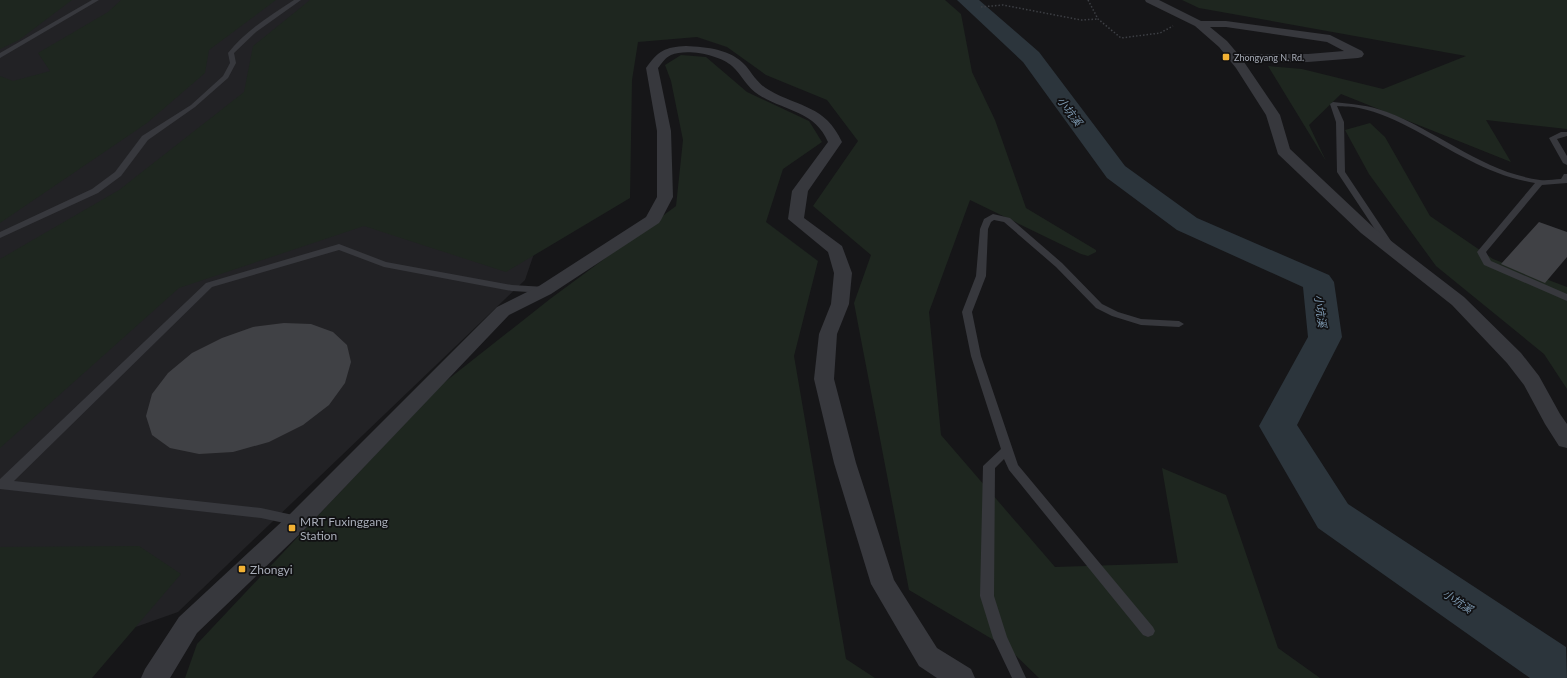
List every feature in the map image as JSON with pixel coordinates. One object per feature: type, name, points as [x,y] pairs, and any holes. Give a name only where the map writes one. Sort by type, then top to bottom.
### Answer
[{"type":"street","points":[[1150,0],[1199,24],[1223,44],[1241,66],[1273,115],[1282,151],[1367,230],[1458,301],[1514,358],[1532,382],[1552,419],[1567,440]]},
{"type":"street","points":[[1199,24],[1226,24],[1330,39],[1358,54],[1308,58],[1233,58]]},
{"type":"street","points":[[155,678],[188,625],[298,521],[503,311],[545,290],[653,220],[665,197],[664,131],[652,68],[662,55],[677,51],[695,49],[721,54],[734,60],[752,84],[764,93],[823,122],[832,133],[835,142],[800,191],[796,219],[836,250],[843,273],[840,304],[828,334],[824,379],[845,463],[883,584],[928,657],[961,678]]},
{"type":"lane","points":[[0,56],[96,0]]},
{"type":"lane","points":[[0,235],[95,191],[118,174],[145,138],[193,106],[226,77],[233,63],[231,53],[240,42],[257,28],[298,0]]},
{"type":"lane","points":[[1393,251],[1341,172],[1340,122],[1333,104],[1360,106],[1402,121],[1498,170],[1520,178],[1540,182],[1564,181],[1567,176]]},
{"type":"lane","points":[[1567,134],[1561,134],[1553,138],[1567,163]]},
{"type":"lane","points":[[1540,182],[1481,252],[1487,263],[1567,298]]},
{"type":"lane","points":[[1148,631],[1014,467],[1007,450],[976,356],[967,312],[981,276],[984,229],[987,220],[993,217],[1007,220],[1059,264],[1099,306],[1115,314],[1142,322],[1179,324]]},
{"type":"lane","points":[[1,484],[209,285],[339,247],[384,264],[512,288],[545,290]]},
{"type":"lane","points":[[1007,450],[989,466],[988,596],[1000,638],[1019,678]]},
{"type":"lane","points":[[1,484],[261,513],[298,521]]},
{"type":"path","points":[[1088,0],[1098,19],[1121,38],[1160,33],[1178,24]]},
{"type":"path","points":[[981,7],[1003,5],[1081,20],[1098,19]]},
{"type":"shaded area","points":[[0,0],[811,0],[608,37],[525,280],[178,612],[0,675]]},
{"type":"shaded area","points":[[0,0],[72,0],[19,40],[0,49]]},
{"type":"shaded area","points":[[121,0],[276,0],[209,50],[205,73],[147,123],[0,223],[0,76],[13,81],[50,71],[38,53],[108,12]]},
{"type":"shaded area","points":[[310,0],[945,0],[961,14],[972,72],[995,120],[1026,208],[1096,250],[1096,252],[1088,256],[1081,254],[970,200],[929,312],[941,435],[1055,567],[1178,563],[1162,468],[1226,495],[1278,648],[1320,678],[1039,678],[1009,649],[909,590],[854,303],[871,255],[813,206],[858,141],[827,100],[766,75],[727,47],[697,37],[638,42],[632,80],[630,198],[506,272],[364,226],[179,288],[0,448],[0,259],[119,190],[244,92],[253,46]]},
{"type":"shaded area","points":[[1182,0],[1567,0],[1567,129],[1486,120],[1511,162],[1341,94],[1309,125],[1326,161],[1268,66],[1302,69],[1383,89],[1466,56],[1199,8]]},
{"type":"shaded area","points":[[681,55],[706,57],[747,92],[809,121],[822,142],[783,169],[766,222],[818,261],[794,356],[846,659],[875,678],[185,678],[197,644],[441,385],[550,299],[676,206],[683,140],[671,81],[665,65]]},
{"type":"shaded area","points":[[1370,123],[1385,137],[1430,216],[1493,259],[1567,287],[1567,389],[1544,354],[1436,266],[1369,174],[1345,130]]},
{"type":"shaded area","points":[[139,546],[181,574],[92,678],[0,678],[0,547]]},
{"type":"building","points":[[1539,222],[1567,232],[1567,257],[1545,283],[1501,264]]},
{"type":"building","points":[[284,323],[311,324],[333,332],[347,345],[351,362],[345,383],[329,405],[303,425],[269,442],[233,452],[199,454],[170,448],[152,435],[146,416],[152,394],[168,373],[192,353],[222,338],[253,327]]},
{"type":"waterway","name":"小坑溪","points":[[967,0],[1031,57],[1116,172],[1187,224],[1318,282],[1325,337],[1278,426],[1333,516],[1549,663],[1560,678]]},
{"type":"place","name":"Zhongyang N. Rd.","points":[[1226,57]]},
{"type":"place","name":"MRT Fuxinggang Station","points":[[292,528]]},
{"type":"place","name":"Zhongyi","points":[[242,569]]}]
